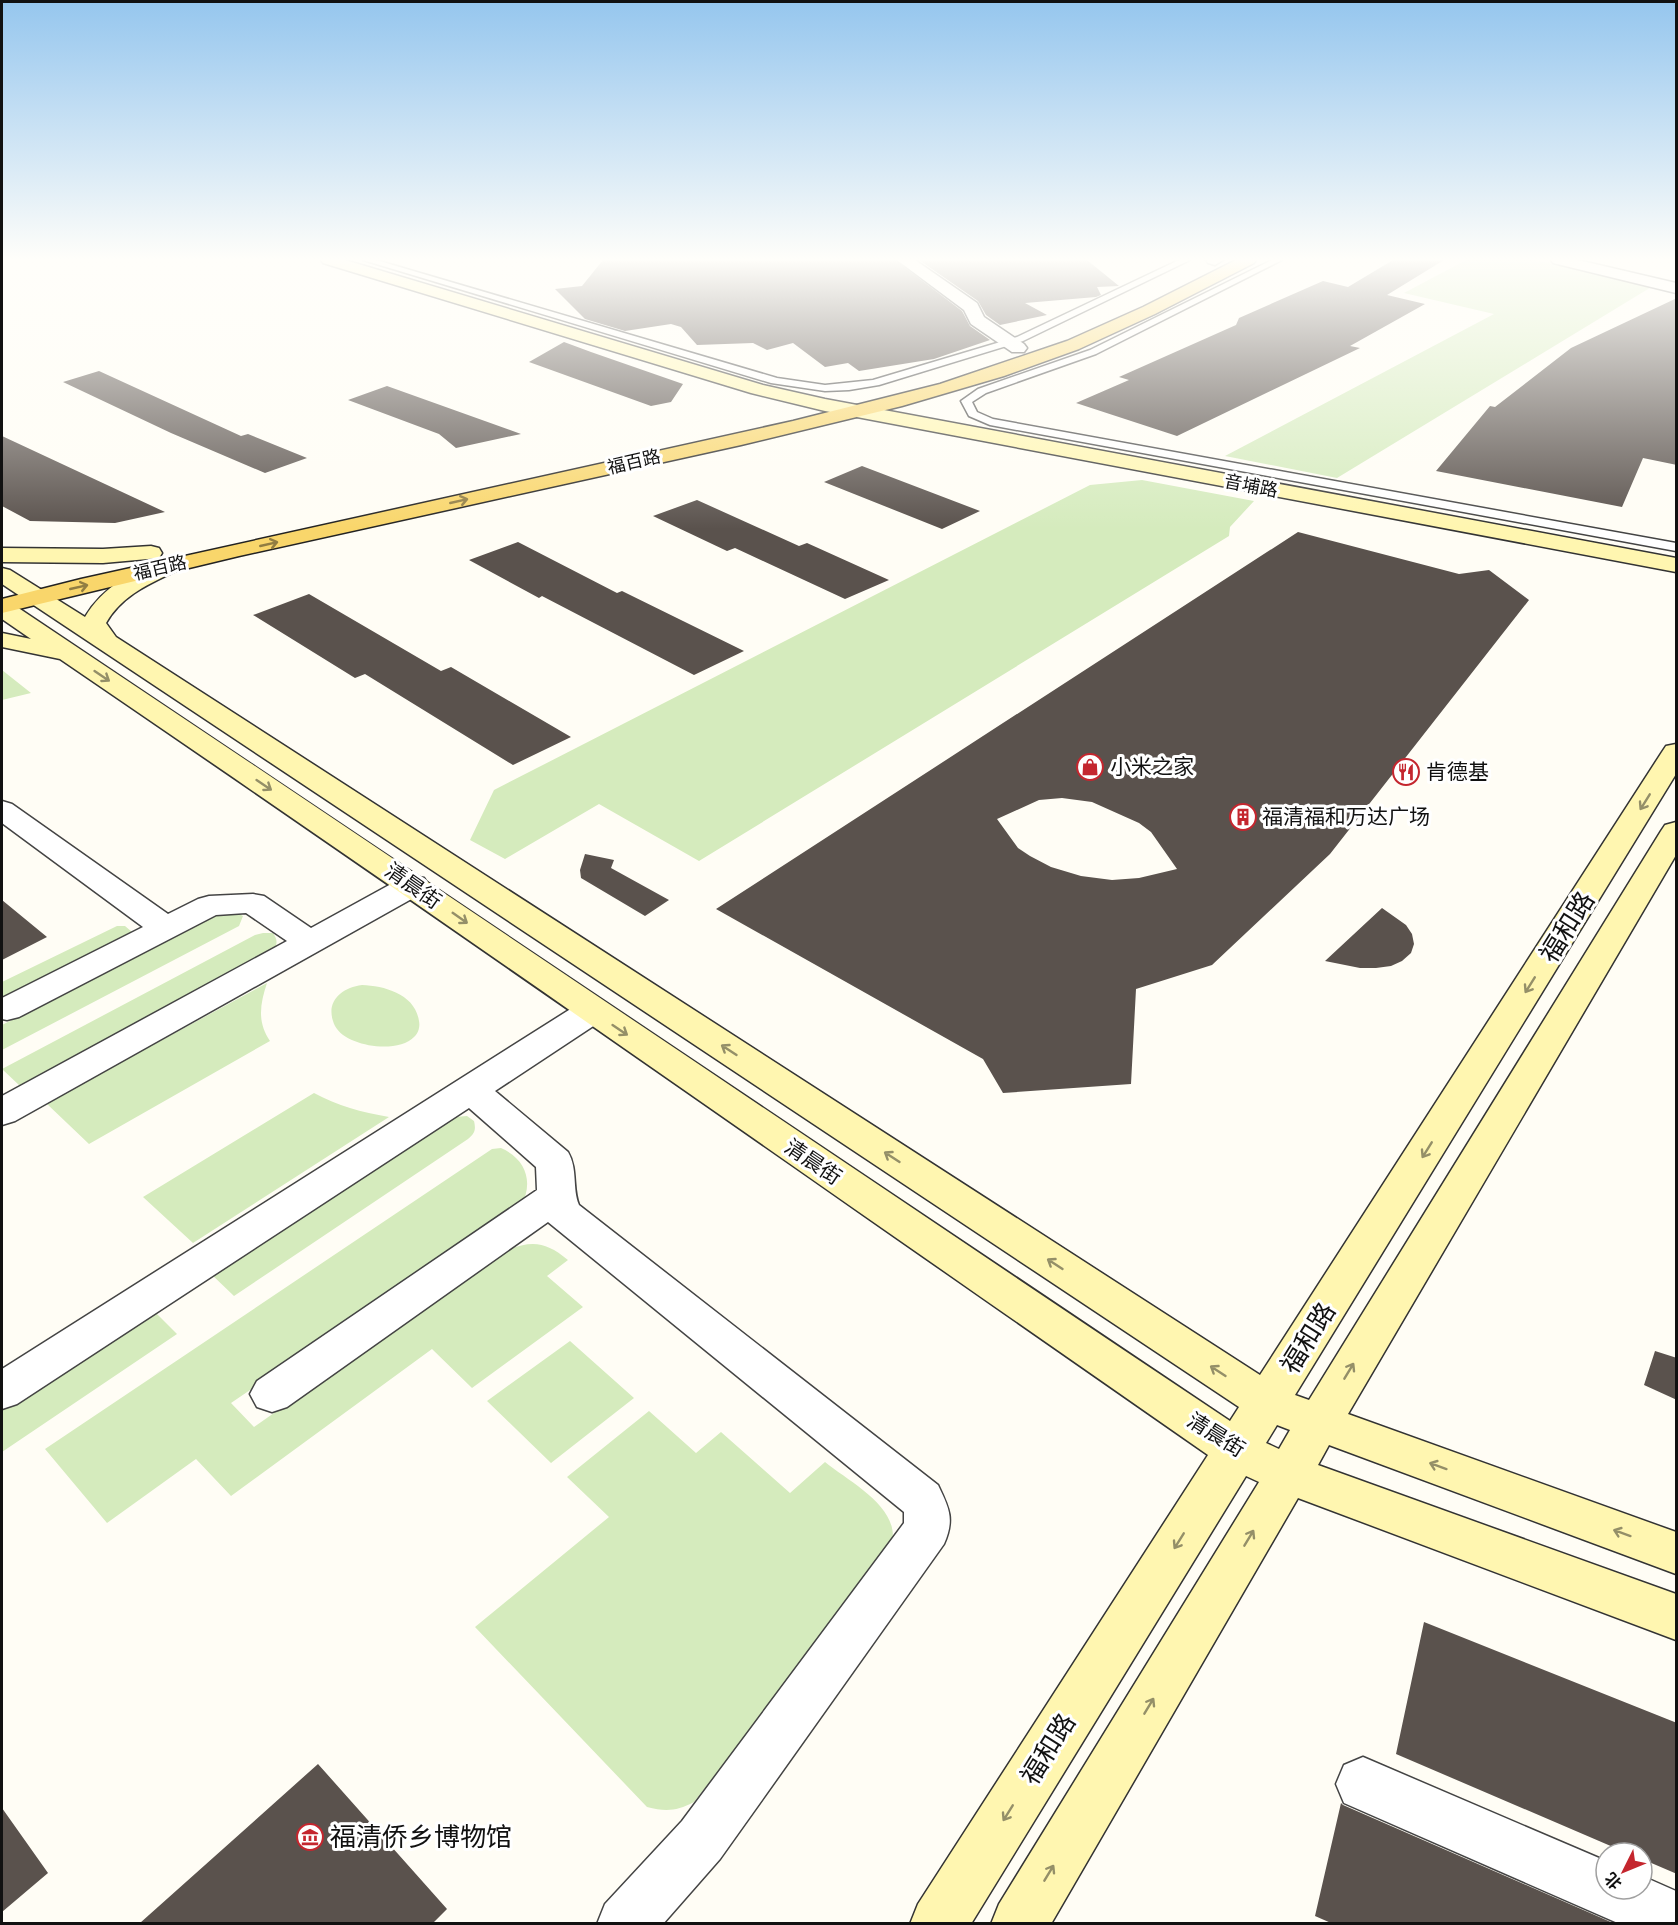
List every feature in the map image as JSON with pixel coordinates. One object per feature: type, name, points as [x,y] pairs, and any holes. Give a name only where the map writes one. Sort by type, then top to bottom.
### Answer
[{"type":"main road","name":"福百路","points":[[160,560],[852,406],[1000,350]]},
{"type":"main road","name":"福百路","points":[[10,593],[852,406],[1027,361],[1059,350]]},
{"type":"street","points":[[628,350],[758,389],[852,406]]},
{"type":"street","points":[[655,350],[852,406]]},
{"type":"street","name":"音埔路","points":[[852,406],[1677,552]]},
{"type":"street","name":"音埔路","points":[[852,406],[1677,565]]},
{"type":"street","points":[[2,555],[103,556],[160,560]]},
{"type":"street","points":[[106,641],[94,623],[101,609],[115,593],[160,560]]},
{"type":"street","name":"清晨街","points":[[10,593],[106,641],[1267,1403],[1677,1553]]},
{"type":"street","name":"清晨街","points":[[10,593],[72,656],[413,885],[592,1011],[1236,1450],[1288,1474],[1677,1617]]},
{"type":"street","points":[[2,640],[72,656]]},
{"type":"street","name":"福和路","points":[[938,1923],[1677,752]]},
{"type":"street","points":[[2,810],[166,928]]},
{"type":"street","name":"福和路","points":[[1019,1923],[1677,831]]},
{"type":"street","points":[[2,1112],[413,885]]},
{"type":"street","points":[[7,1009],[209,906],[253,903],[310,942]]},
{"type":"street","points":[[2,1391],[592,1011]]},
{"type":"street","points":[[471,1090],[555,1162],[556,1196],[563,1214],[922,1499],[927,1512],[927,1529],[701,1840],[625,1923]]},
{"type":"street","points":[[272,1394],[556,1196]]},
{"type":"street","points":[[1363,1784],[1594,1884]]},
{"type":"street","points":[[1634,1901],[1677,1919]]},
{"type":"lane","points":[[676,350],[800,386],[830,390],[854,388],[995,350]]},
{"type":"lane","points":[[1097,350],[982,391],[966,401],[973,414],[990,422],[1677,547]]},
{"type":"green space","points":[[1426,350],[1548,350],[1337,478],[1225,456]]},
{"type":"green space","points":[[1142,480],[1254,501],[1230,527],[1229,536],[699,861],[599,804],[505,859],[470,840],[494,790],[1090,485]]},
{"type":"green space","points":[[2,670],[31,693],[2,700]]},
{"type":"green space","points":[[220,913],[237,913],[243,916],[239,926],[2,1050],[2,1025]]},
{"type":"green space","points":[[117,926],[125,926],[132,932],[2,999],[2,982]]},
{"type":"green space","points":[[273,933],[276,941],[274,949],[20,1086],[2,1069],[255,935]]},
{"type":"green space","points":[[267,983],[261,1020],[270,1041],[89,1144],[46,1103]]},
{"type":"green space","points":[[362,985],[380,987],[398,993],[412,1004],[419,1021],[416,1035],[406,1042],[385,1047],[361,1043],[341,1033],[332,1018],[333,1004],[336,998],[347,989]]},
{"type":"green space","points":[[314,1093],[350,1108],[389,1117],[193,1243],[143,1197]]},
{"type":"green space","points":[[467,1116],[474,1121],[475,1127],[474,1133],[468,1139],[234,1296],[210,1273],[455,1117]]},
{"type":"green space","points":[[501,1148],[516,1158],[525,1172],[527,1188],[521,1206],[231,1403],[254,1427],[507,1250],[532,1244],[553,1249],[568,1260],[547,1276],[583,1307],[472,1388],[432,1349],[231,1496],[196,1459],[107,1523],[45,1449],[492,1149]]},
{"type":"green space","points":[[153,1310],[177,1334],[2,1452],[2,1410]]},
{"type":"green space","points":[[570,1341],[634,1398],[551,1463],[487,1401]]},
{"type":"green space","points":[[649,1411],[696,1453],[721,1432],[790,1493],[825,1462],[862,1489],[884,1511],[891,1524],[893,1537],[889,1552],[694,1802],[671,1810],[647,1807],[475,1627],[609,1517],[567,1477]]},
{"type":"building","points":[[550,350],[586,350],[683,384],[671,402],[651,406],[529,362]]},
{"type":"building","points":[[802,350],[961,350],[934,359],[859,371],[848,363],[825,367]]},
{"type":"building","points":[[1180,350],[1356,350],[1177,436],[1076,403],[1129,380],[1119,377]]},
{"type":"building","points":[[1569,350],[1677,350],[1677,465],[1643,458],[1622,507],[1436,471],[1490,406],[1495,407]]},
{"type":"building","points":[[99,371],[241,436],[248,434],[307,458],[265,473],[171,433],[63,382]]},
{"type":"building","points":[[387,386],[521,434],[456,448],[439,434],[348,400]]},
{"type":"building","points":[[2,436],[165,512],[115,523],[30,521],[2,506]]},
{"type":"building","points":[[862,466],[980,511],[942,529],[824,482]]},
{"type":"building","points":[[697,500],[799,546],[807,543],[889,580],[845,599],[735,548],[727,551],[653,516]]},
{"type":"building","name":"福清福和万达广场","points":[[1298,532],[1459,574],[1489,570],[1529,600],[1330,854],[1212,965],[1136,989],[1131,1084],[1003,1093],[983,1059],[716,909]],"holes":[[[1062,798],[1092,802],[1139,823],[1151,832],[1177,869],[1139,878],[1112,880],[1081,876],[1051,867],[1018,848],[997,819],[1039,800]]]},
{"type":"building","points":[[518,542],[617,593],[622,591],[744,651],[694,675],[542,596],[539,598],[469,560]]},
{"type":"building","points":[[309,594],[441,671],[451,667],[571,737],[513,765],[365,674],[355,678],[253,615]]},
{"type":"building","points":[[585,854],[614,860],[611,868],[669,900],[645,916],[581,878],[580,870]]},
{"type":"building","points":[[2,900],[47,937],[2,960]]},
{"type":"building","points":[[1382,908],[1406,925],[1412,934],[1414,944],[1411,953],[1402,961],[1391,966],[1376,968],[1360,968],[1325,961]]},
{"type":"building","points":[[1655,1351],[1677,1358],[1677,1400],[1644,1385]]},
{"type":"building","points":[[1424,1622],[1677,1723],[1677,1874],[1654,1864],[1654,1841],[1599,1841],[1396,1754]]},
{"type":"building","name":"福清侨乡博物馆","points":[[318,1764],[447,1909],[433,1923],[140,1923]]},
{"type":"building","points":[[1341,1803],[1613,1923],[1331,1923],[1315,1916]]},
{"type":"building","points":[[2,1808],[48,1873],[2,1912]]},
{"type":"place","name":"小米之家","points":[[1090,767]]},
{"type":"place","name":"肯德基","points":[[1406,772]]},
{"type":"place","name":"福清福和万达广场","points":[[1243,817]]},
{"type":"place","name":"福清侨乡博物馆","points":[[310,1837]]}]
